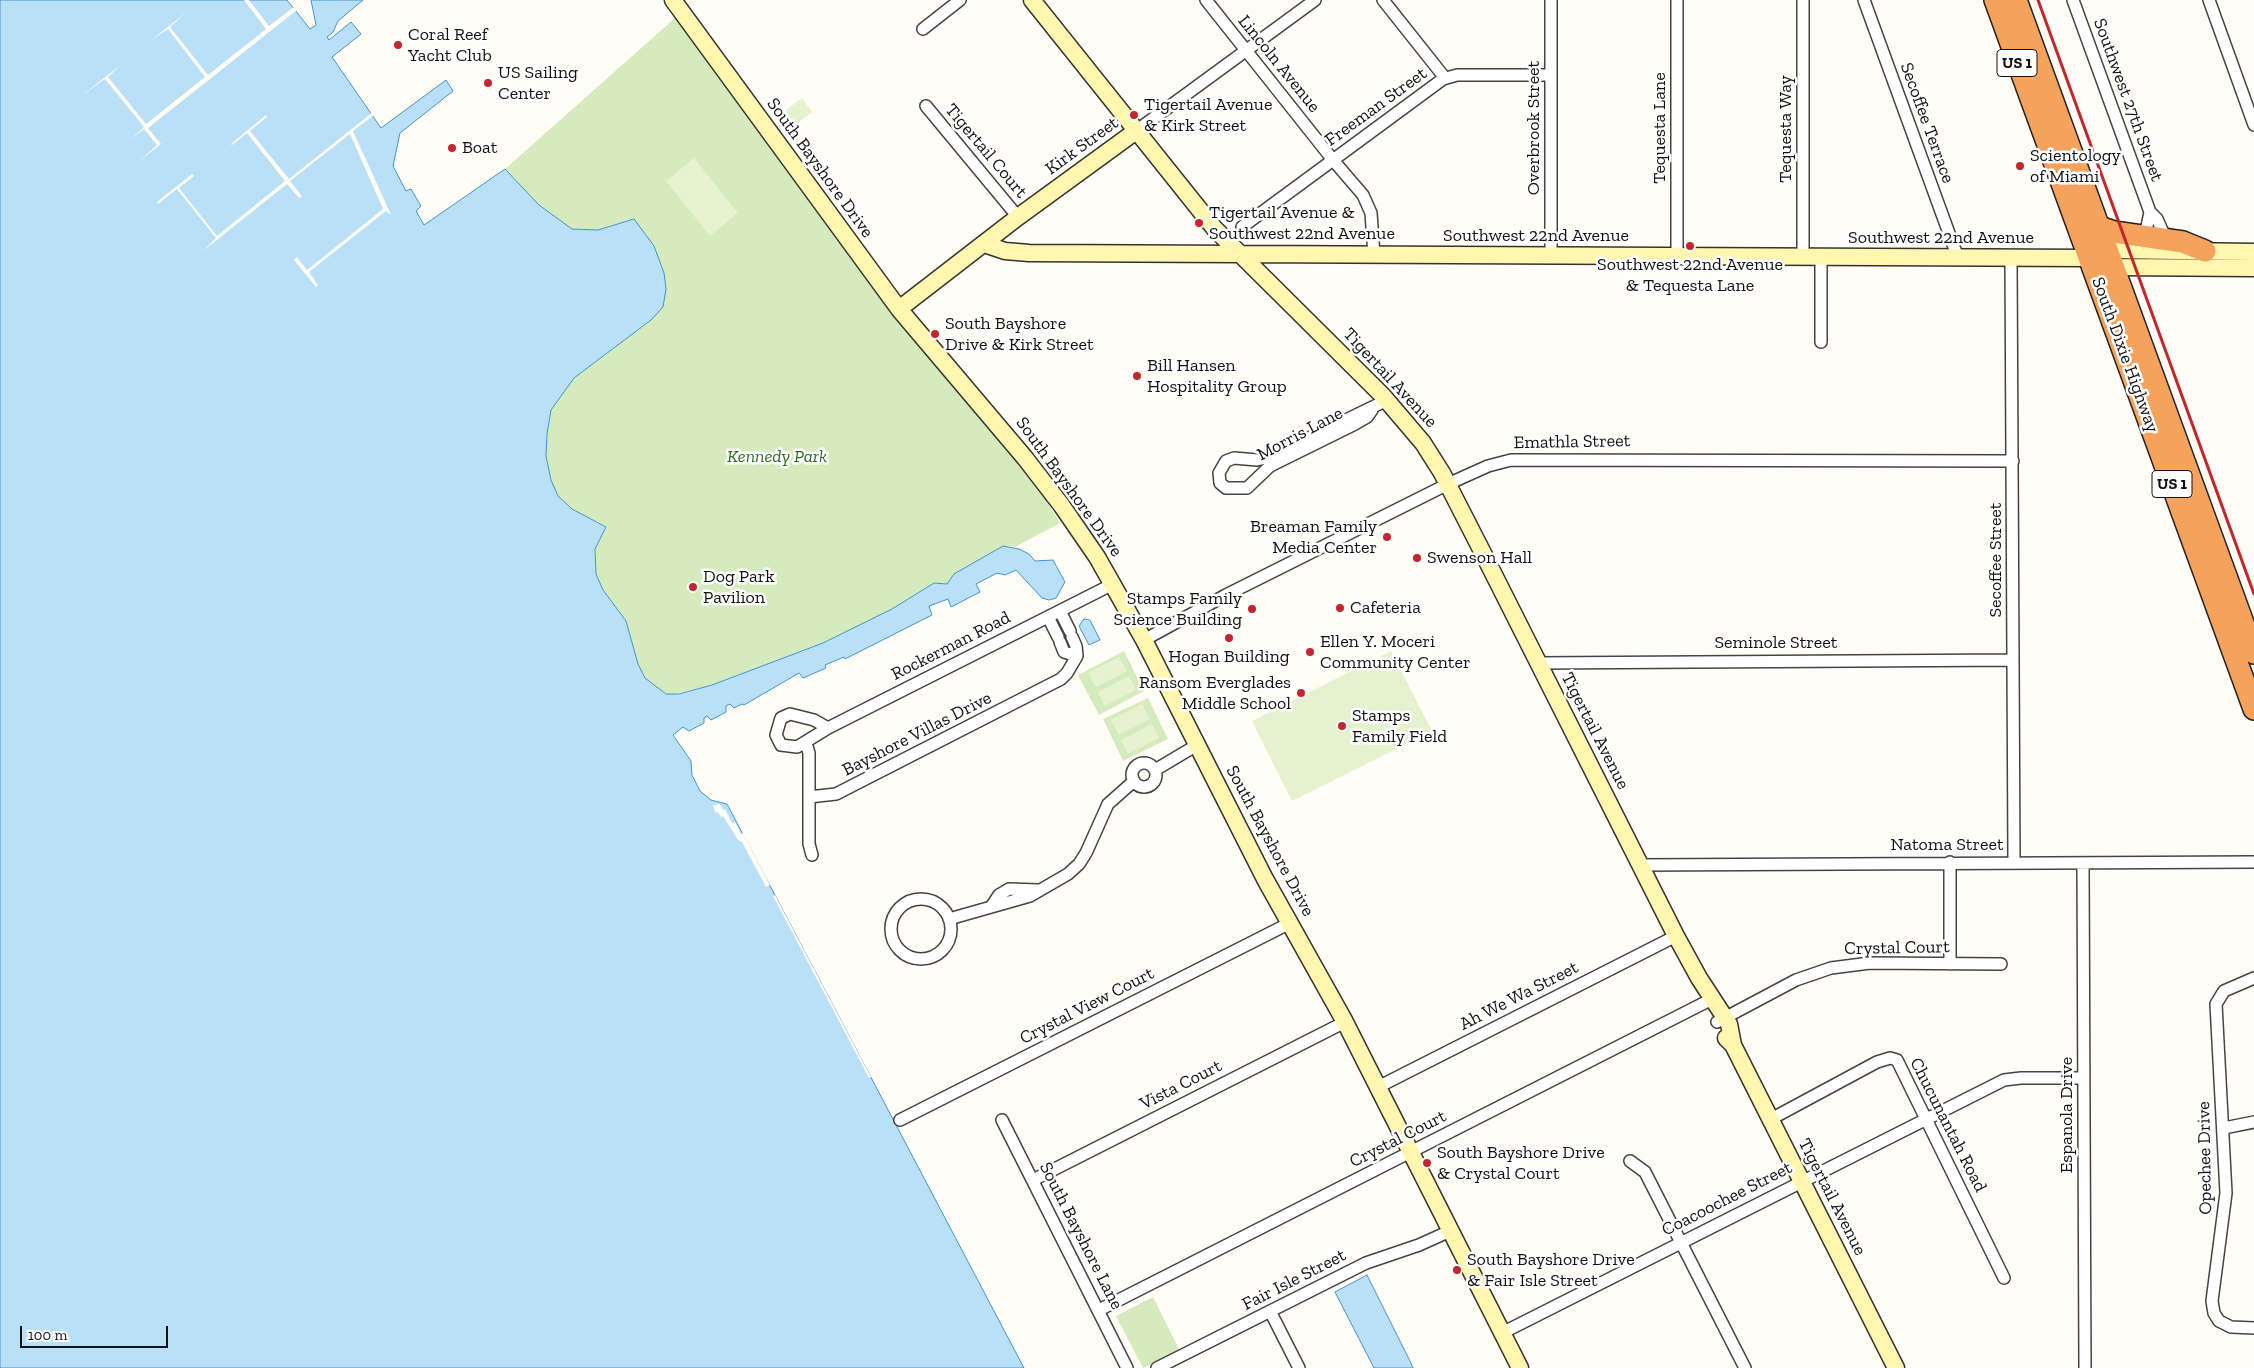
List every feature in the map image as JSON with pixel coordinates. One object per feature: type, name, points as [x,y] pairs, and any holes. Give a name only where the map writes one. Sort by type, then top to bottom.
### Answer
[{"type":"highway","name":"South Dixie Highway","points":[[1995,0],[2103,258],[2254,653]]},
{"type":"highway","name":"South Dixie Highway","points":[[2016,0],[2099,227],[2103,258],[2254,710]]},
{"type":"highway","points":[[2099,227],[2114,232],[2183,242],[2205,251]]},
{"type":"street","name":"South Bayshore Drive","points":[[673,0],[899,309],[1036,472],[1071,518],[1113,584],[1144,640],[1290,923],[1345,1022],[1520,1368]]},
{"type":"street","points":[[923,29],[960,0]]},
{"type":"street","name":"Lincoln Avenue","points":[[1206,0],[1368,203],[1374,255]]},
{"type":"street","name":"Kirk Street","points":[[899,309],[1018,217],[1315,0]]},
{"type":"street","points":[[1383,0],[1445,78]]},
{"type":"street","name":"Overbrook Street","points":[[1551,0],[1551,255]]},
{"type":"street","name":"Tequesta Lane","points":[[1677,0],[1677,257]]},
{"type":"street","name":"Tequesta Way","points":[[1803,0],[1803,257]]},
{"type":"street","name":"Secoffee Terrace","points":[[1864,0],[1958,258]]},
{"type":"street","name":"Southwest 27th Street","points":[[2072,0],[2150,212],[2157,219],[2166,239]]},
{"type":"street","points":[[2209,0],[2254,125]]},
{"type":"street","name":"Tigertail Avenue","points":[[1038,2],[1136,131],[1215,229],[1387,400],[1419,437],[1448,484],[1709,1001],[1721,1019],[1731,1029],[1733,1045],[1896,1368]]},
{"type":"street","name":"Freeman Street","points":[[1242,227],[1445,78],[1457,75],[1551,75]]},
{"type":"street","name":"Tigertail Court","points":[[926,106],[1018,217]]},
{"type":"street","points":[[2145,236],[2150,212]]},
{"type":"street","points":[[1204,255],[1211,245],[1215,229]]},
{"type":"street","name":"Southwest 22nd Avenue","points":[[984,244],[1022,253],[1204,255],[1551,255],[2011,259],[2103,258],[2205,251],[2254,252]]},
{"type":"street","points":[[1268,282],[1272,268],[1280,255]]},
{"type":"street","points":[[1821,257],[1821,342]]},
{"type":"street","name":"Southwest 22nd Avenue","points":[[2103,258],[2254,268]]},
{"type":"street","name":"Secoffee Street","points":[[2011,259],[2014,862]]},
{"type":"street","name":"Morris Lane","points":[[1372,410],[1367,417],[1355,424],[1270,466],[1247,488],[1232,489],[1220,483],[1218,473],[1226,461],[1234,458],[1257,460],[1270,457],[1353,415],[1372,410],[1387,400]]},
{"type":"street","name":"Emathla Street","points":[[1144,640],[1226,595],[1448,484],[1495,464],[1524,458],[2013,461]]},
{"type":"street","name":"Rockerman Road","points":[[806,742],[828,728],[1113,584]]},
{"type":"street","points":[[1048,617],[1064,652],[1077,656],[1076,646],[1060,611]]},
{"type":"street","name":"Bayshore Villas Drive","points":[[809,797],[826,797],[842,791],[1040,691],[1064,676],[1077,656]]},
{"type":"street","name":"Seminole Street","points":[[1538,663],[2014,660]]},
{"type":"street","points":[[812,855],[809,844],[809,753],[806,742],[792,748],[781,745],[776,735],[781,718],[786,715],[796,714],[828,728]]},
{"type":"street","points":[[949,919],[1030,896],[1060,879],[1079,864],[1108,804],[1134,781],[1133,774],[1138,765],[1148,763],[1155,770],[1197,744]]},
{"type":"street","points":[[1950,862],[1950,964]]},
{"type":"street","name":"Natoma Street","points":[[1640,865],[2254,862]]},
{"type":"street","name":"Espanola Drive","points":[[2083,863],[2085,1368]]},
{"type":"street","points":[[912,900],[934,901],[943,909],[949,919],[951,932],[947,943],[934,956],[923,959],[911,957],[901,951],[894,942],[891,930],[895,914],[902,906],[912,900]]},
{"type":"street","name":"Crystal View Court","points":[[900,1120],[1290,923]]},
{"type":"street","name":"Ah We Wa Street","points":[[1378,1087],[1676,936]]},
{"type":"street","name":"Crystal Court","points":[[1721,1019],[1796,980],[1831,968],[1870,963],[2001,964]]},
{"type":"street","name":"Opechee Drive","points":[[2254,978],[2224,992],[2216,1004],[2224,1128],[2226,1201],[2212,1289],[2212,1307],[2216,1318],[2225,1324],[2254,1328]]},
{"type":"street","name":"Crystal Court","points":[[1099,1310],[1709,1001]]},
{"type":"street","name":"Vista Court","points":[[1033,1180],[1345,1022]]},
{"type":"street","name":"Chucunantah Road","points":[[1771,1120],[1877,1062],[1890,1058],[1896,1060],[1901,1065],[2004,1278]]},
{"type":"street","name":"Coacoochee Street","points":[[1502,1333],[2004,1080],[2021,1078],[2084,1078]]},
{"type":"street","name":"South Bayshore Lane","points":[[1002,1120],[1127,1368]]},
{"type":"street","points":[[2224,1128],[2254,1122]]},
{"type":"street","points":[[1630,1161],[1645,1172],[1745,1368]]},
{"type":"street","name":"Fair Isle Street","points":[[1157,1368],[1374,1259],[1414,1247],[1450,1231]]},
{"type":"street","points":[[1270,1311],[1299,1368]]},
{"type":"green space","name":"Kennedy Park","points":[[675,18],[958,390],[1033,479],[1060,523],[1015,547],[1008,546],[947,584],[934,583],[893,609],[823,643],[712,685],[671,695],[659,690],[645,678],[638,664],[626,621],[603,590],[596,574],[595,549],[606,527],[572,509],[558,496],[551,480],[546,456],[551,410],[574,378],[609,352],[634,219],[598,230],[572,229],[539,205],[505,169]]},
{"type":"green space","points":[[802,98],[812,112],[792,127],[782,113]]},
{"type":"green space","points":[[694,158],[738,213],[710,236],[666,181]]},
{"type":"green space","points":[[1124,651],[1144,691],[1099,715],[1078,675]]},
{"type":"green space","name":"Stamps Family Field","points":[[1391,651],[1432,731],[1292,801],[1252,721]]},
{"type":"green space","points":[[1119,657],[1127,671],[1096,687],[1088,673]]},
{"type":"green space","points":[[1129,676],[1136,690],[1105,706],[1098,692]]},
{"type":"green space","points":[[1148,698],[1168,739],[1123,761],[1103,719]]},
{"type":"green space","points":[[1142,704],[1150,719],[1119,735],[1111,720]]},
{"type":"green space","points":[[1152,724],[1159,738],[1128,754],[1121,740]]},
{"type":"green space","points":[[1153,1297],[1180,1351],[1143,1368],[1116,1316]]},
{"type":"water","points":[[0,0],[287,0],[310,29],[316,25],[311,0],[363,0],[338,21],[333,32],[327,37],[329,40],[351,22],[361,34],[332,57],[381,128],[446,80],[453,91],[400,133],[393,166],[406,191],[411,189],[421,206],[416,211],[424,225],[505,169],[539,205],[572,229],[598,230],[634,219],[654,246],[664,273],[666,289],[663,307],[651,320],[574,378],[551,410],[546,456],[551,480],[558,496],[572,509],[606,527],[595,549],[596,574],[603,590],[626,621],[638,664],[645,678],[666,694],[679,694],[712,685],[823,643],[892,609],[934,583],[947,584],[954,574],[1003,546],[1019,549],[1029,554],[1035,561],[1053,560],[1065,582],[1056,598],[1049,600],[1042,598],[1016,570],[1005,575],[997,573],[976,584],[980,592],[951,607],[948,599],[929,606],[932,615],[845,659],[844,657],[825,665],[826,668],[803,678],[799,673],[744,705],[742,704],[734,708],[730,704],[726,706],[726,712],[711,720],[707,716],[704,718],[704,723],[689,731],[683,727],[673,735],[691,761],[692,775],[700,791],[711,800],[727,804],[1024,1368],[0,1368]]},
{"type":"water","points":[[1084,619],[1090,620],[1100,640],[1089,645],[1079,626]]},
{"type":"water","points":[[1367,1275],[1413,1368],[1374,1368],[1335,1292]]},
{"type":"pier","points":[[244,0],[249,0],[269,26],[294,7],[297,10],[148,128],[161,144],[137,163],[157,145],[144,129],[131,139],[144,127],[105,79],[81,96],[122,64],[108,77],[146,124],[205,77],[168,29],[150,41],[187,12],[170,27],[208,75],[266,29]]},
{"type":"pier","points":[[373,112],[374,115],[353,131],[391,215],[386,211],[309,272],[318,285],[316,287],[294,260],[297,257],[307,270],[383,209],[350,134],[290,181],[302,196],[299,198],[287,184],[203,251],[216,238],[177,189],[158,204],[157,202],[192,174],[194,176],[179,188],[217,236],[285,181],[247,133],[231,144],[266,115],[267,117],[250,131],[289,179]]},
{"type":"pier","points":[[720,804],[723,810],[725,809],[732,823],[735,822],[741,834],[743,833],[770,885],[766,887],[742,842],[738,840],[723,816],[721,817],[718,812],[716,813],[713,806]]},
{"type":"pier","points":[[775,895],[871,1077],[869,1078],[773,896]]},
{"type":"railway","points":[[2038,0],[2254,594]]},
{"type":"place","name":"Coral Reef Yacht Club","points":[[398,45]]},
{"type":"place","name":"US Sailing Center","points":[[488,83]]},
{"type":"place","name":"Tigertail Avenue & Kirk Street","points":[[1134,115]]},
{"type":"place","name":"Boat","points":[[452,148]]},
{"type":"place","name":"Scientology of Miami","points":[[2020,166]]},
{"type":"place","name":"Tigertail Avenue & Southwest 22nd Avenue","points":[[1199,223]]},
{"type":"place","name":"Southwest 22nd Avenue & Tequesta Lane","points":[[1690,246]]},
{"type":"place","name":"South Bayshore Drive & Kirk Street","points":[[935,334]]},
{"type":"place","name":"Bill Hansen Hospitality Group","points":[[1137,376]]},
{"type":"place","name":"Breaman Family Media Center","points":[[1387,537]]},
{"type":"place","name":"Swenson Hall","points":[[1417,558]]},
{"type":"place","name":"Dog Park Pavilion","points":[[693,587]]},
{"type":"place","name":"Cafeteria","points":[[1340,608]]},
{"type":"place","name":"Stamps Family Science Building","points":[[1252,609]]},
{"type":"place","name":"Hogan Building","points":[[1229,638]]},
{"type":"place","name":"Ellen Y. Moceri Community Center","points":[[1310,652]]},
{"type":"place","name":"Ransom Everglades Middle School","points":[[1301,693]]},
{"type":"place","name":"Stamps Family Field","points":[[1342,726]]},
{"type":"place","name":"South Bayshore Drive & Crystal Court","points":[[1427,1163]]},
{"type":"place","name":"South Bayshore Drive & Fair Isle Street","points":[[1457,1270]]}]
